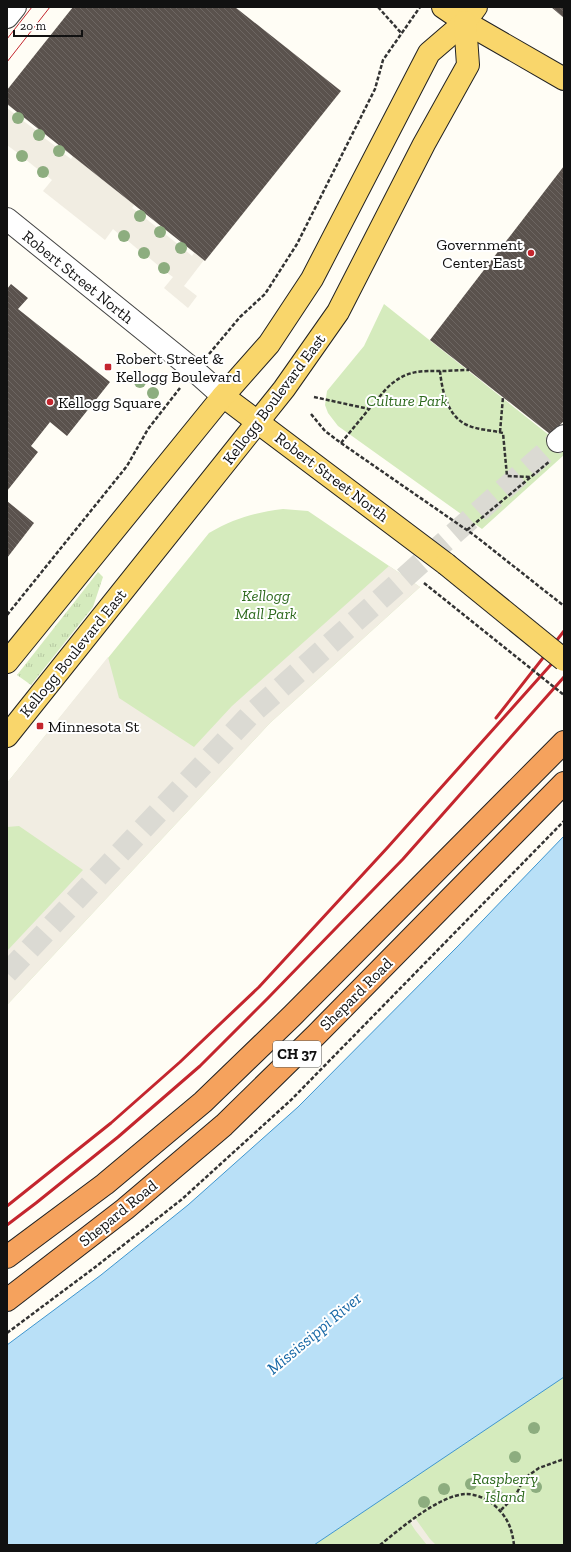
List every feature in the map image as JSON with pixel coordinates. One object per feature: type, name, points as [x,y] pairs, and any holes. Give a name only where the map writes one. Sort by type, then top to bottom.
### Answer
[{"type":"highway","name":"Shepard Road","points":[[7,1258],[105,1184],[203,1102],[293,1015],[564,742]]},
{"type":"highway","name":"Shepard Road","points":[[7,1300],[125,1209],[224,1125],[317,1034],[564,783]]},
{"type":"main road","points":[[443,7],[470,14],[564,79]]},
{"type":"main road","points":[[7,662],[223,396],[269,344],[312,279],[429,53],[470,14]]},
{"type":"main road","name":"Kellogg Boulevard East","points":[[9,729],[258,422],[299,369],[338,312],[424,144],[468,65],[470,14]]},
{"type":"main road","name":"Robert Street North","points":[[223,396],[446,564],[564,660]]},
{"type":"street","points":[[7,17],[15,7]]},
{"type":"street","name":"Robert Street North","points":[[7,219],[195,371],[223,396]]},
{"type":"path","points":[[378,7],[402,34]]},
{"type":"path","points":[[210,353],[240,316],[265,294],[297,244],[375,89],[383,60],[420,7]]},
{"type":"path","points":[[341,443],[393,382],[415,372],[428,370],[469,370]]},
{"type":"path","points":[[440,371],[441,384],[454,416],[466,425],[480,429],[503,432],[507,476],[532,477]]},
{"type":"path","points":[[314,397],[369,409]]},
{"type":"path","points":[[500,432],[503,397]]},
{"type":"path","points":[[7,615],[127,466],[148,429],[170,401]]},
{"type":"path","points":[[311,414],[325,431],[474,534],[564,606]]},
{"type":"path","points":[[467,530],[532,477],[558,446]]},
{"type":"path","points":[[424,583],[564,695]]},
{"type":"path","points":[[500,1510],[520,1490],[522,1482],[529,1475],[539,1468],[564,1459]]},
{"type":"path","points":[[380,1545],[438,1504],[454,1497],[466,1494],[479,1496],[491,1502],[500,1510],[512,1529],[514,1545]]},
{"type":"green space","name":"Culture Park","points":[[384,304],[564,447],[564,455],[482,529],[338,426],[328,413],[325,405],[327,391],[364,346]]},
{"type":"green space","name":"Kellogg Mall Park","points":[[283,509],[308,511],[420,587],[270,723],[7,1005],[7,783],[209,533],[227,523],[244,517],[262,512]]},
{"type":"green space","points":[[98,572],[103,577],[93,607],[31,685],[17,675]]},
{"type":"green space","name":"Raspberry Island","points":[[564,1377],[564,1545],[314,1545],[557,1381]]},
{"type":"shaded area","points":[[7,108],[16,115],[14,118],[20,123],[22,120],[37,131],[34,135],[41,140],[43,137],[58,148],[55,152],[60,156],[63,153],[71,159],[73,156],[134,205],[132,208],[139,213],[136,217],[142,221],[145,218],[159,229],[156,233],[162,237],[165,234],[179,245],[176,249],[182,253],[185,250],[192,256],[194,253],[204,260],[184,286],[197,296],[188,308],[164,288],[173,277],[166,272],[169,269],[163,264],[160,267],[147,256],[149,253],[144,249],[141,252],[127,240],[129,236],[123,232],[120,235],[113,229],[105,240],[43,191],[52,180],[46,175],[48,172],[42,167],[40,171],[25,159],[28,156],[21,151],[19,154],[7,145]]},
{"type":"shaded area","points":[[389,566],[420,587],[270,723],[7,1005],[7,951],[83,870],[19,826],[7,827],[7,783],[108,657],[119,698],[194,747],[232,706]]},
{"type":"shaded area","points":[[415,1518],[436,1545],[427,1545],[415,1530],[410,1522]]},
{"type":"water","name":"Mississippi River","points":[[564,836],[564,1377],[314,1545],[7,1545],[7,1345],[101,1275],[188,1205],[298,1107],[458,946]]},
{"type":"building","points":[[73,7],[235,7],[341,91],[205,261],[7,104],[7,90]]},
{"type":"building","points":[[551,7],[564,7],[564,18]]},
{"type":"building","name":"Government Center East","points":[[564,166],[564,421],[550,434],[430,340]]},
{"type":"building","name":"Kellogg Square","points":[[11,284],[28,298],[18,309],[110,382],[67,436],[50,422],[31,446],[38,452],[7,491],[7,289]]},
{"type":"building","points":[[7,501],[34,523],[7,558]]},
{"type":"tunnel","points":[[7,973],[250,715],[558,441]]},
{"type":"tram line","points":[[7,39],[32,7]]},
{"type":"tram line","points":[[7,62],[50,7]]},
{"type":"railway","points":[[496,718],[564,631]]},
{"type":"railway","points":[[7,1206],[111,1123],[180,1062],[259,987],[388,847],[564,650]]},
{"type":"railway","points":[[7,1225],[118,1137],[200,1066],[403,859],[564,677]]},
{"type":"place","name":"Government Center East","points":[[531,253]]},
{"type":"place","name":"Robert Street & Kellogg Boulevard","points":[[108,367]]},
{"type":"place","name":"Kellogg Square","points":[[50,402]]},
{"type":"place","name":"Minnesota St","points":[[40,726]]}]
